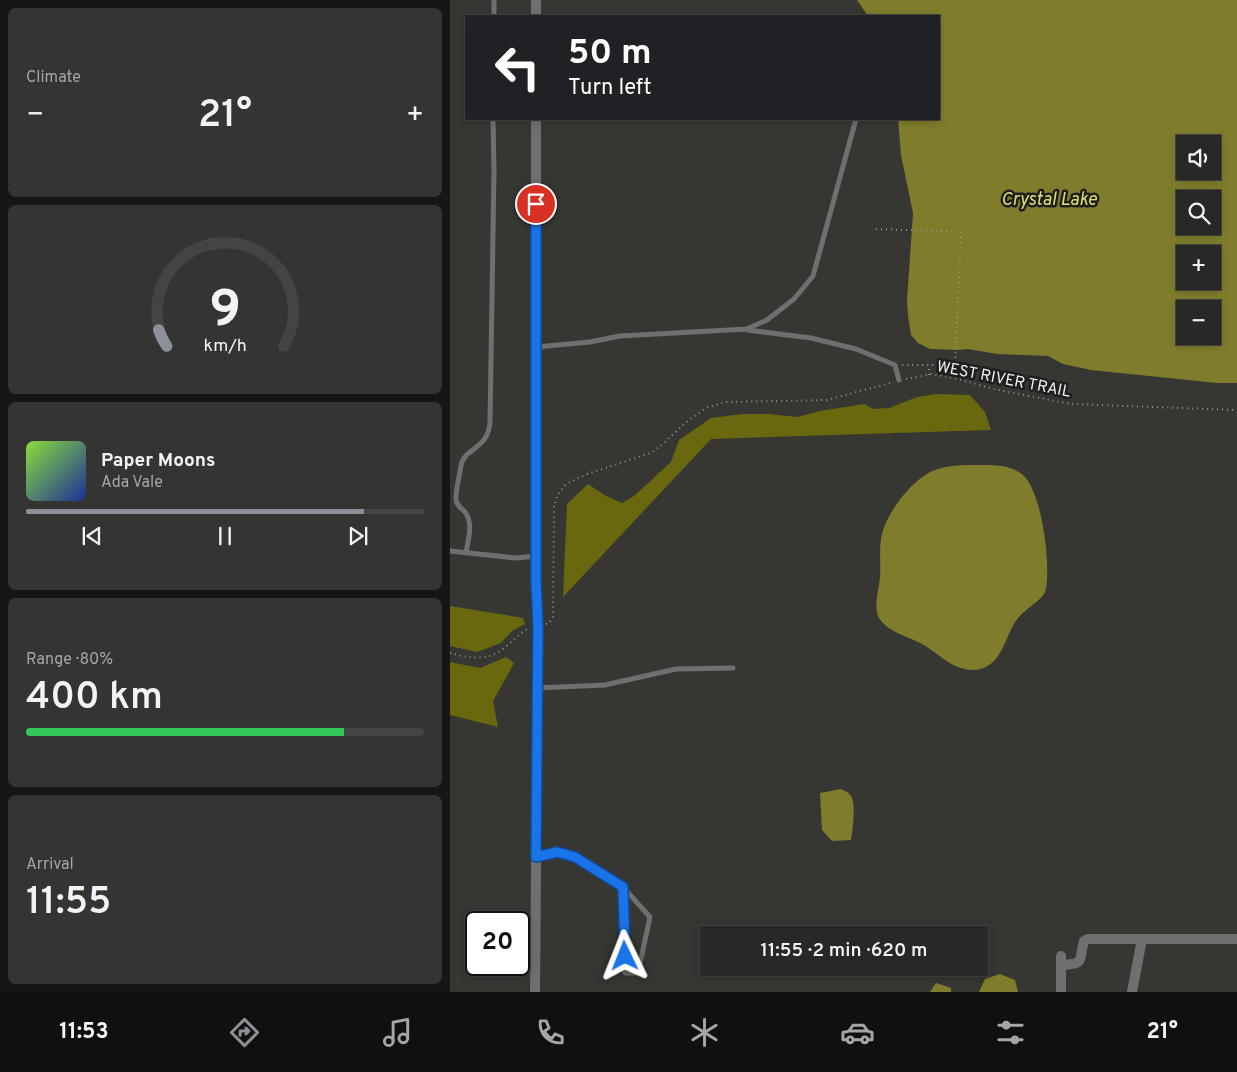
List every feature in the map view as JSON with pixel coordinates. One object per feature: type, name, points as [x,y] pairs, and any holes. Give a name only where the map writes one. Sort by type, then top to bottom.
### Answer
[{"type":"street","points":[[536,0],[536,15]]},
{"type":"street","points":[[535,992],[538,626],[536,556],[536,120]]},
{"type":"street","points":[[1061,992],[1061,960],[1076,964],[1079,962],[1082,957],[1084,941],[1088,938],[1237,939]]},
{"type":"street","points":[[1132,992],[1142,939]]},
{"type":"lane","points":[[494,0],[494,15]]},
{"type":"lane","points":[[466,553],[470,523],[456,500],[462,463],[467,454],[486,439],[490,423],[493,120]]},
{"type":"lane","points":[[747,330],[767,320],[794,299],[812,276],[856,120]]},
{"type":"lane","points":[[536,347],[590,342],[620,336],[747,330],[811,338],[856,350],[894,365],[899,380]]},
{"type":"lane","points":[[450,551],[516,558],[536,556]]},
{"type":"lane","points":[[537,688],[606,685],[676,669],[733,668]]},
{"type":"lane","points":[[536,857],[557,852],[575,857],[623,887],[650,917],[638,973],[625,973],[623,887]]},
{"type":"path","points":[[876,229],[961,232],[955,365],[894,365]]},
{"type":"path","points":[[929,365],[929,375]]},
{"type":"path","name":"WEST RIVER TRAIL","points":[[450,654],[481,658],[491,656],[502,650],[528,628],[549,624],[553,618],[554,507],[557,496],[566,484],[587,474],[651,453],[664,444],[685,423],[706,408],[724,402],[827,400],[899,380],[929,375],[962,380],[993,389],[1071,404],[1237,410]]},
{"type":"shaded area","points":[[936,394],[970,395],[985,412],[991,430],[711,439],[563,597],[567,504],[588,484],[606,496],[622,503],[634,496],[671,462],[679,440],[711,418],[743,414],[798,417],[820,411],[864,404],[873,409],[889,408],[917,397]]},
{"type":"shaded area","points":[[450,606],[523,618],[525,624],[512,631],[501,643],[477,652],[450,646]]},
{"type":"shaded area","points":[[506,657],[514,663],[493,701],[498,727],[450,715],[450,662],[480,668]]},
{"type":"water","name":"Crystal Lake","points":[[857,0],[1237,0],[1237,383],[1217,383],[1091,370],[1063,364],[1048,356],[997,354],[968,349],[930,349],[918,343],[911,335],[907,300],[913,213],[901,155],[898,120],[940,120],[940,15],[867,15]]},
{"type":"water","points":[[950,466],[1001,466],[1018,471],[1030,484],[1044,531],[1047,581],[1045,592],[1037,602],[1018,618],[994,661],[990,665],[974,670],[960,668],[943,659],[927,647],[889,628],[879,618],[876,604],[883,530],[900,499],[917,481],[935,470]]},
{"type":"water","points":[[841,789],[849,794],[853,800],[854,817],[851,840],[832,841],[822,830],[820,793]]},
{"type":"water","points":[[1000,974],[1015,980],[1018,992],[979,992],[985,979]]},
{"type":"water","points":[[936,983],[951,988],[951,992],[930,992]]},
{"type":"route","points":[[536,204],[536,582],[538,626],[536,857],[557,852],[575,857],[623,887],[625,956]]}]
